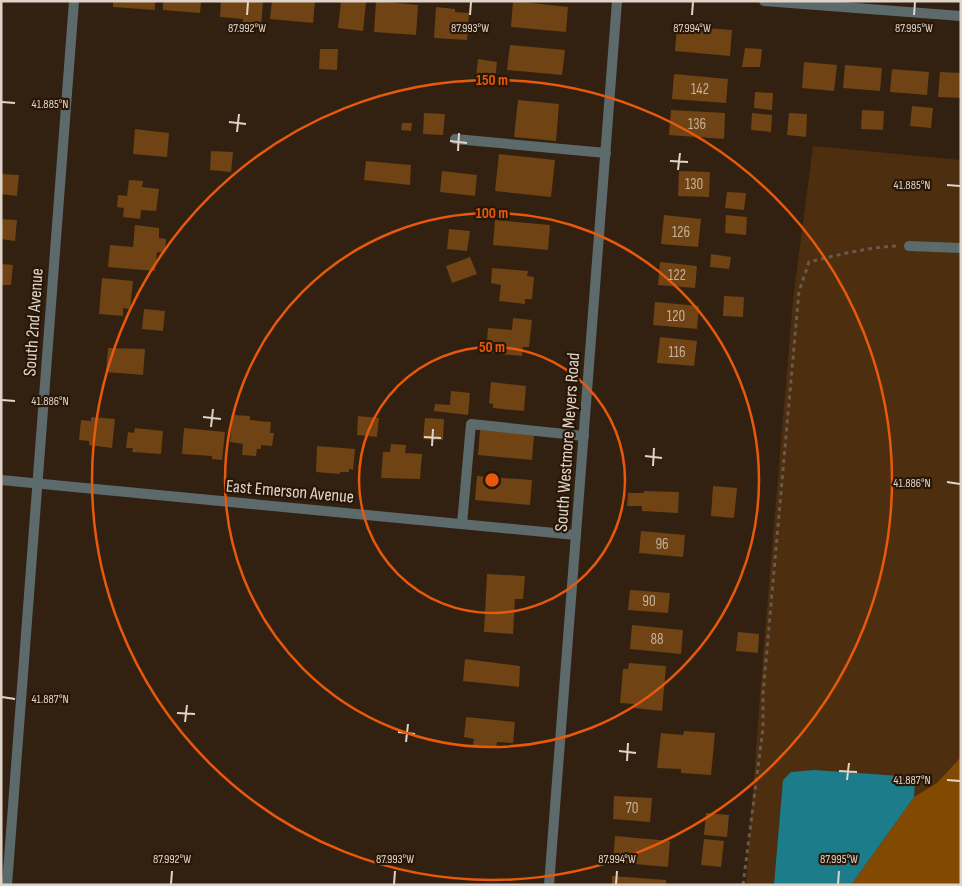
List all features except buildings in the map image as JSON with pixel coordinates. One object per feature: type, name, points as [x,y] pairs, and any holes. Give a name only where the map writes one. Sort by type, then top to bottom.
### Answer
[{"type":"street","name":"South 2nd Avenue","points":[[7,885],[74,1]]},
{"type":"street","name":"South Westmore Meyers Road","points":[[549,885],[617,1]]},
{"type":"street","points":[[764,1],[961,16]]},
{"type":"street","points":[[455,139],[606,153]]},
{"type":"street","points":[[910,246],[961,248]]},
{"type":"street","points":[[462,524],[471,424],[584,436]]},
{"type":"street","name":"East Emerson Avenue","points":[[1,480],[576,534]]},
{"type":"path","points":[[743,885],[763,728],[764,694],[798,291],[810,262],[840,254],[882,247],[910,246]]},
{"type":"shaded area","points":[[813,146],[961,160],[961,885],[746,885],[793,300]]},
{"type":"shaded area","points":[[961,757],[961,885],[851,885],[914,797],[937,783]]},
{"type":"water","points":[[814,770],[900,776],[915,783],[914,797],[851,885],[774,885],[783,780],[791,772]]}]
